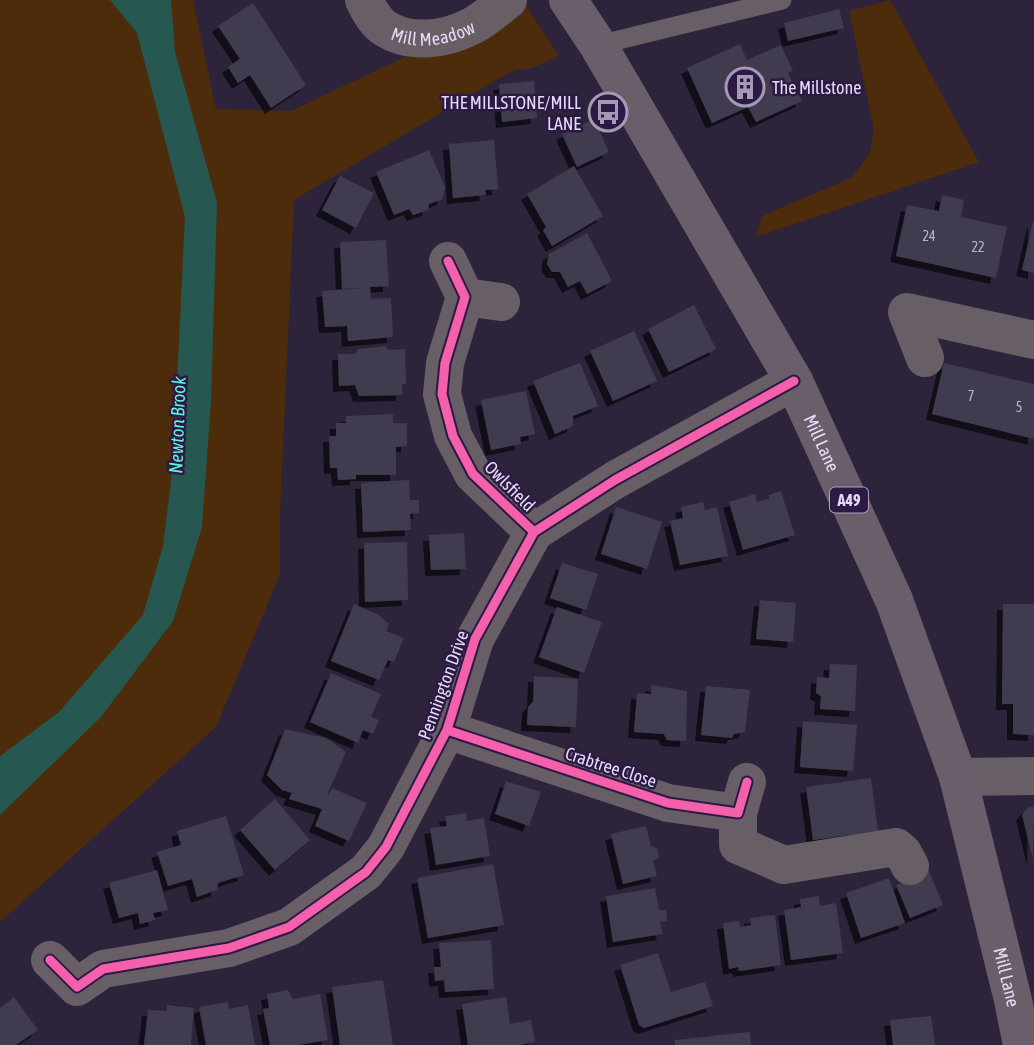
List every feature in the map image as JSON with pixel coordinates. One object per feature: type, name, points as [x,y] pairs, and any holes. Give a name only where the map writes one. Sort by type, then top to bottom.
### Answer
[{"type":"main road","name":"Mill Lane","points":[[568,0],[794,381],[894,600],[958,777],[1022,1045]]},
{"type":"street","name":"Mill Meadow","points":[[364,0],[372,16],[382,26],[415,39],[452,34],[472,26],[508,0]]},
{"type":"street","name":"Owlsfield","points":[[448,261],[483,300],[445,363],[442,394],[453,436],[473,474],[534,532]]},
{"type":"street","points":[[925,358],[901,302],[1034,340]]},
{"type":"street","name":"Pennington Drive","points":[[50,960],[85,1000],[103,969],[229,948],[289,927],[366,872],[386,847],[447,730],[475,639],[534,532],[615,480],[794,381]]},
{"type":"street","name":"Crabtree Close","points":[[447,730],[668,803],[742,797],[738,845],[784,864],[896,847],[910,866]]},
{"type":"street","points":[[958,777],[1034,776]]},
{"type":"lane","points":[[597,45],[782,0]]},
{"type":"shaded area","points":[[0,0],[193,0],[216,109],[291,111],[523,1],[559,56],[532,68],[516,70],[503,76],[294,200],[280,514],[280,574],[216,727],[0,922]]},
{"type":"shaded area","points":[[890,0],[979,162],[756,237],[762,216],[851,178],[870,153],[874,129],[849,11]]},
{"type":"water","name":"Newton Brook","points":[[110,0],[171,0],[175,52],[217,203],[211,401],[202,527],[173,621],[101,717],[0,815],[0,756],[59,712],[143,615],[163,546],[173,463],[185,217],[137,33]]},
{"type":"building","points":[[253,3],[306,85],[271,108],[250,75],[238,83],[228,67],[240,59],[218,26]]},
{"type":"building","points":[[839,9],[844,28],[788,41],[784,23]]},
{"type":"building","name":"The Millstone","points":[[740,44],[747,60],[781,45],[793,71],[788,73],[802,101],[756,122],[748,107],[712,123],[687,68]]},
{"type":"building","points":[[534,81],[537,118],[502,122],[499,84]]},
{"type":"building","points":[[594,119],[609,152],[577,167],[562,134]]},
{"type":"building","points":[[494,140],[498,189],[485,190],[486,195],[453,198],[449,144]]},
{"type":"building","points":[[429,150],[445,187],[443,199],[429,204],[428,210],[413,215],[409,209],[394,215],[376,172]]},
{"type":"building","points":[[574,166],[603,216],[552,246],[543,230],[546,227],[527,194]]},
{"type":"building","points":[[340,176],[374,193],[356,228],[322,210]]},
{"type":"building","points":[[942,195],[964,200],[961,217],[1007,227],[996,278],[896,256],[907,205],[939,211]]},
{"type":"building","points":[[1034,222],[1034,273],[1022,270]]},
{"type":"building","points":[[587,233],[612,281],[587,294],[580,281],[568,287],[560,272],[552,272],[547,264],[549,254]]},
{"type":"building","points":[[386,240],[389,286],[370,287],[371,299],[391,298],[393,337],[348,341],[347,326],[325,327],[322,291],[364,288],[342,289],[340,242]]},
{"type":"building","points":[[694,305],[716,349],[669,372],[648,329]]},
{"type":"building","points":[[634,331],[657,381],[613,401],[590,351]]},
{"type":"building","points":[[385,346],[389,350],[405,349],[406,384],[402,384],[402,395],[359,396],[355,385],[339,386],[338,354],[355,354],[358,349]]},
{"type":"building","points":[[580,363],[598,406],[573,416],[573,426],[555,434],[533,381]]},
{"type":"building","points":[[944,363],[1034,384],[1034,439],[932,414]]},
{"type":"building","points":[[526,391],[535,434],[520,437],[521,444],[491,450],[481,400]]},
{"type":"building","points":[[393,414],[393,423],[407,423],[407,446],[396,447],[396,475],[356,475],[356,479],[338,480],[337,468],[330,468],[329,436],[336,436],[336,423],[346,423],[346,416]]},
{"type":"building","points":[[409,480],[410,500],[419,500],[419,513],[410,514],[411,530],[363,532],[361,483]]},
{"type":"building","points":[[781,491],[795,535],[743,550],[729,502],[755,494],[757,502],[769,499],[769,495]]},
{"type":"building","points":[[703,502],[705,510],[717,507],[728,556],[680,565],[670,521],[683,518],[681,507]]},
{"type":"building","points":[[616,507],[662,522],[647,569],[601,554]]},
{"type":"building","points":[[464,533],[466,569],[431,570],[429,535]]},
{"type":"building","points":[[407,542],[408,600],[365,602],[364,543]]},
{"type":"building","points":[[562,563],[598,574],[586,610],[550,598]]},
{"type":"building","points":[[760,600],[796,603],[793,642],[756,639]]},
{"type":"building","points":[[354,604],[379,615],[389,624],[386,631],[404,638],[394,662],[388,660],[379,680],[331,661]]},
{"type":"building","points":[[1003,604],[1034,604],[1034,735],[1013,734],[1013,704],[1002,704]]},
{"type":"building","points":[[557,607],[602,622],[584,673],[539,657]]},
{"type":"building","points":[[830,664],[857,665],[855,711],[820,709],[821,696],[816,693],[817,677],[829,678]]},
{"type":"building","points":[[331,673],[381,694],[371,717],[379,720],[373,734],[363,730],[358,743],[310,722]]},
{"type":"building","points":[[534,676],[578,679],[576,727],[527,725],[528,707],[533,702]]},
{"type":"building","points":[[651,685],[687,691],[686,741],[667,740],[664,734],[634,732],[637,693],[651,694]]},
{"type":"building","points":[[706,686],[750,690],[745,732],[734,734],[732,738],[701,735]]},
{"type":"building","points":[[803,721],[857,725],[853,771],[800,767]]},
{"type":"building","points":[[285,729],[326,738],[346,752],[328,796],[332,788],[367,803],[349,841],[315,826],[322,809],[289,799],[292,793],[282,790],[267,775]]},
{"type":"building","points":[[871,778],[878,831],[813,840],[806,787]]},
{"type":"building","points":[[506,781],[541,792],[529,826],[495,814]]},
{"type":"building","points":[[275,799],[310,840],[275,870],[240,830]]},
{"type":"building","points":[[1028,807],[1034,807],[1033,859],[1022,815]]},
{"type":"building","points":[[466,813],[467,821],[484,818],[490,856],[436,865],[430,828],[447,826],[445,816]]},
{"type":"building","points":[[226,816],[244,875],[218,883],[217,890],[197,897],[192,879],[168,886],[157,852],[181,845],[177,831]]},
{"type":"building","points":[[646,826],[651,846],[657,848],[659,857],[653,861],[657,876],[623,884],[611,834]]},
{"type":"building","points":[[493,864],[504,925],[428,938],[417,878]]},
{"type":"building","points":[[157,870],[168,910],[153,913],[155,920],[140,924],[138,913],[119,918],[109,883]]},
{"type":"building","points":[[929,871],[943,905],[910,918],[896,885]]},
{"type":"building","points":[[889,878],[905,923],[861,938],[846,893]]},
{"type":"building","points":[[655,888],[659,910],[666,910],[667,921],[660,922],[663,934],[613,942],[606,896]]},
{"type":"building","points":[[819,896],[820,906],[836,903],[843,953],[791,960],[784,910],[801,907],[800,899]]},
{"type":"building","points":[[775,915],[781,965],[739,971],[738,967],[729,969],[723,923],[739,921],[740,927],[751,925],[750,918]]},
{"type":"building","points":[[491,940],[494,989],[445,992],[444,980],[435,981],[434,967],[441,967],[439,943]]},
{"type":"building","points":[[658,953],[671,992],[705,982],[713,1006],[644,1028],[639,1025],[620,965]]},
{"type":"building","points":[[383,980],[393,1045],[340,1045],[332,987]]},
{"type":"building","points":[[288,990],[293,999],[320,994],[328,1040],[298,1045],[270,1045],[263,1009],[269,1008],[267,994]]},
{"type":"building","points":[[14,997],[38,1030],[16,1045],[0,1045],[0,1008]]},
{"type":"building","points":[[506,997],[510,1024],[531,1020],[535,1042],[519,1045],[468,1045],[462,1004]]},
{"type":"building","points":[[228,1002],[229,1009],[248,1005],[255,1045],[206,1045],[199,1007]]},
{"type":"building","points":[[167,1005],[194,1008],[191,1045],[144,1045],[148,1010],[167,1011]]},
{"type":"building","points":[[931,1016],[935,1045],[893,1045],[890,1020]]},
{"type":"building","points":[[750,1032],[751,1045],[675,1045],[675,1040]]},
{"type":"cycle path","points":[[448,261],[465,297],[445,363],[442,394],[453,436],[473,474],[534,532]]},
{"type":"cycle path","points":[[50,960],[77,987],[103,969],[229,948],[289,927],[366,872],[386,847],[447,730],[475,639],[534,532],[615,480],[794,381]]},
{"type":"cycle path","points":[[447,730],[668,803],[738,813],[747,782]]},
{"type":"place","name":"The Millstone","points":[[745,87]]},
{"type":"place","name":"THE MILLSTONE/MILL LANE","points":[[608,112]]}]
